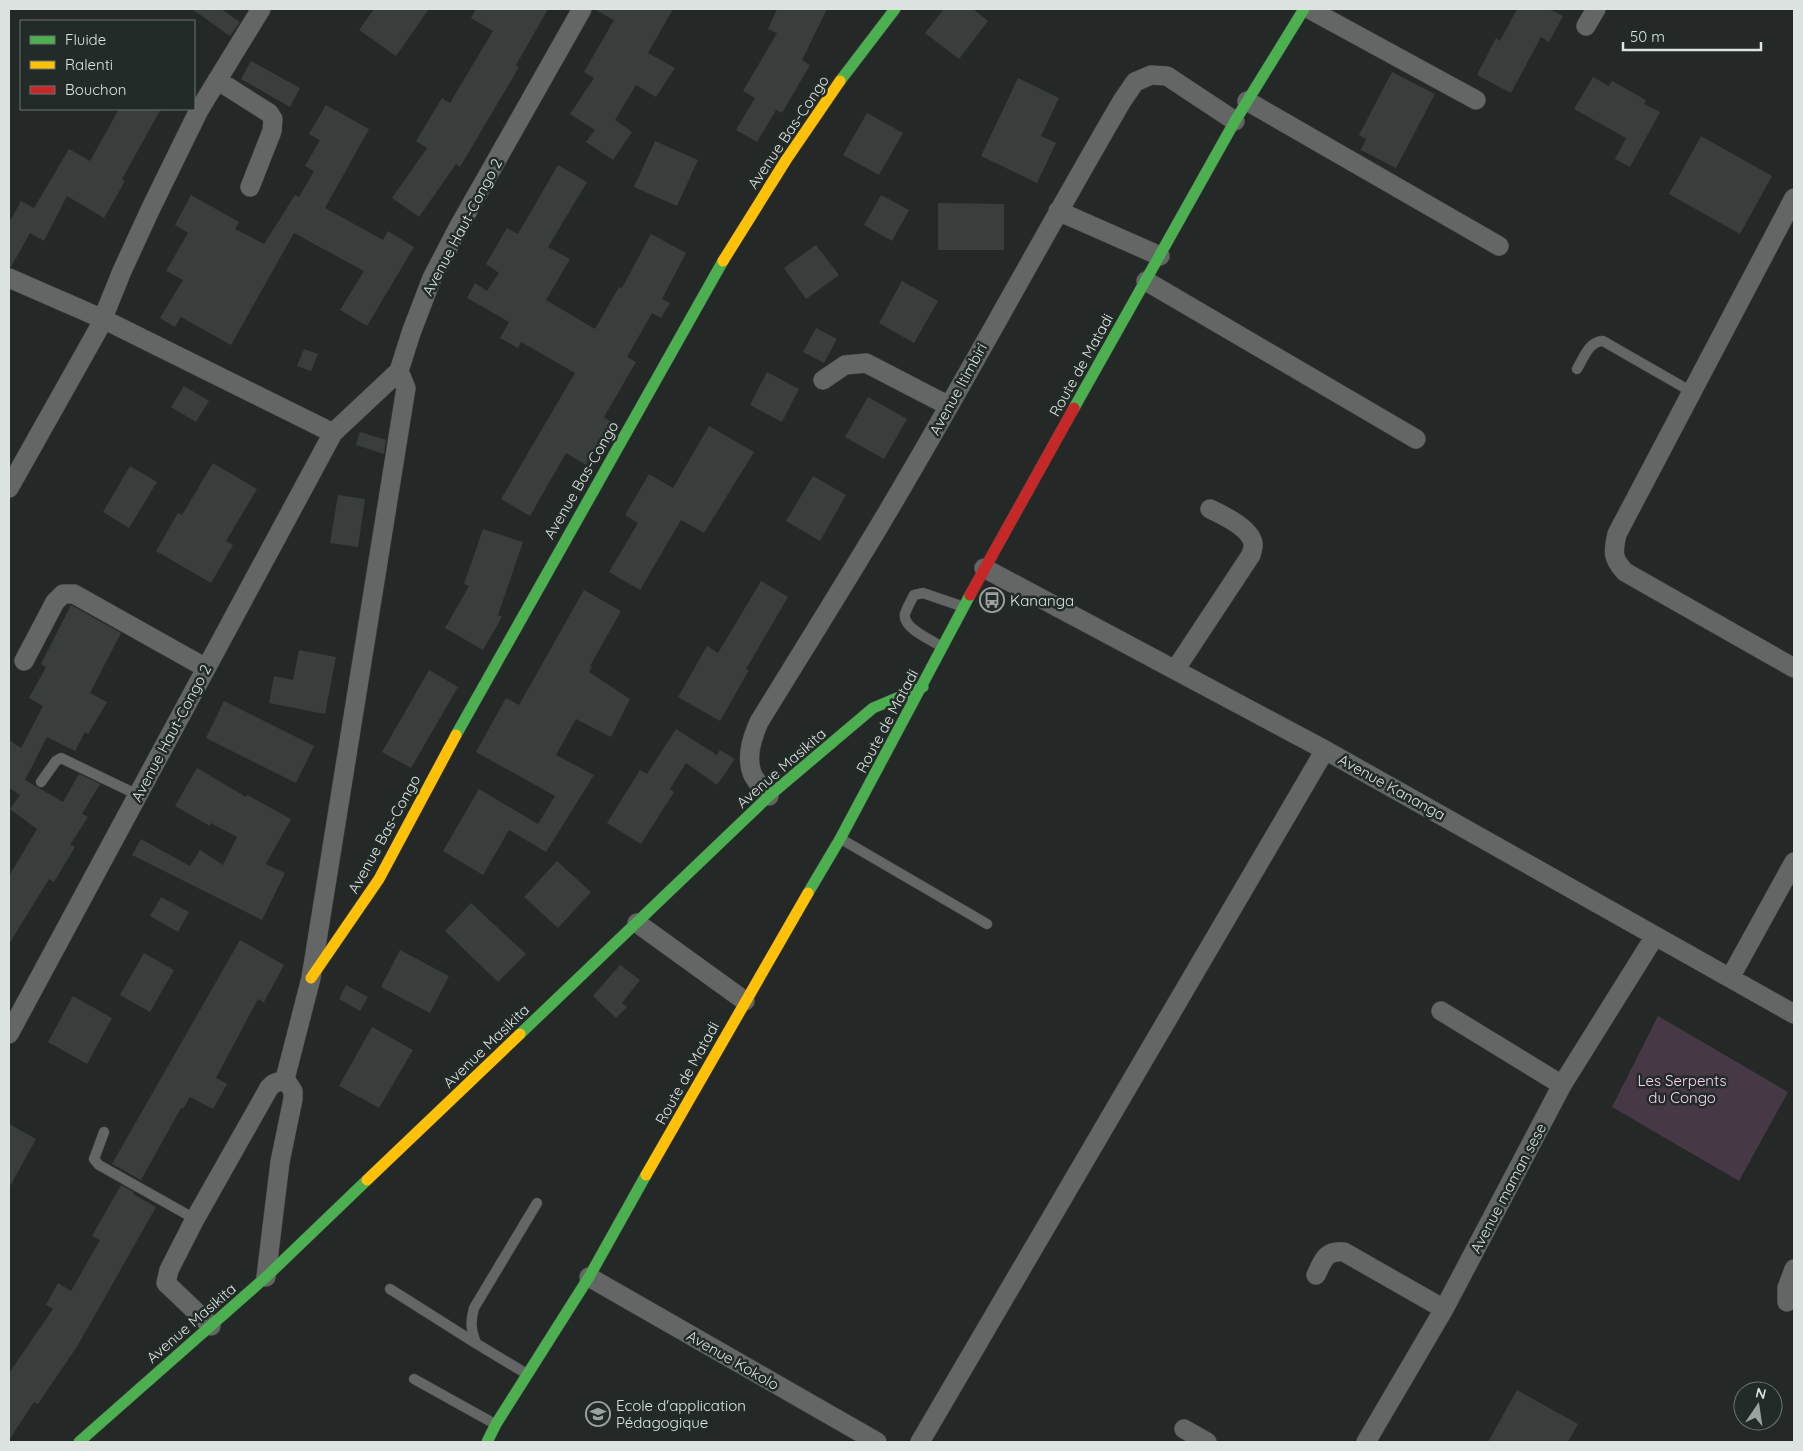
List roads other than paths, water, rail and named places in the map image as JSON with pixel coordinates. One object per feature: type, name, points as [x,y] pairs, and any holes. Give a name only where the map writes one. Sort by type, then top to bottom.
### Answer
[{"type":"street","points":[[9,488],[99,328],[122,271],[151,208],[200,110],[261,9]]},
{"type":"street","name":"Avenue Haut-Congo 2","points":[[9,1034],[333,433],[399,371],[410,333],[432,278],[458,228],[582,9]]},
{"type":"street","name":"Avenue Bas-Congo","points":[[311,978],[379,879],[467,714],[736,238],[849,67],[895,9]]},
{"type":"street","name":"Route de Matadi","points":[[487,1442],[496,1424],[589,1277],[745,1001],[840,839],[984,568],[1235,121],[1304,9]]},
{"type":"street","points":[[1310,9],[1476,100]]},
{"type":"street","points":[[1586,26],[1596,9]]},
{"type":"street","name":"Avenue Itimbiri","points":[[769,796],[752,775],[749,759],[752,740],[759,722],[878,528],[949,406],[1058,211],[1134,82],[1151,74],[1167,76],[1235,121]]},
{"type":"street","points":[[217,80],[269,113],[273,119],[272,131],[250,187]]},
{"type":"street","points":[[1248,101],[1499,246]]},
{"type":"street","points":[[1794,198],[1618,534],[1614,547],[1616,562],[1625,572],[1794,668]]},
{"type":"street","points":[[1058,211],[1160,256]]},
{"type":"street","points":[[9,278],[103,319],[333,433]]},
{"type":"street","points":[[1146,281],[1416,439]]},
{"type":"street","points":[[823,380],[844,365],[866,363],[949,406]]},
{"type":"street","points":[[266,1277],[280,1162],[293,1098],[293,1091],[285,1079],[311,978],[406,388],[399,371]]},
{"type":"street","points":[[1175,670],[1251,555],[1253,543],[1247,532],[1210,509]]},
{"type":"street","name":"Avenue Kananga","points":[[984,568],[1325,750],[1794,1014]]},
{"type":"street","points":[[24,661],[55,602],[63,594],[74,594],[206,668]]},
{"type":"street","name":"Avenue Masikita","points":[[79,1442],[266,1277],[769,796],[874,708],[922,687]]},
{"type":"street","points":[[920,1442],[1325,750]]},
{"type":"street","points":[[1730,978],[1794,862]]},
{"type":"street","points":[[637,922],[745,1001]]},
{"type":"street","name":"Avenue maman sese","points":[[1366,1442],[1444,1309],[1562,1085],[1655,936]]},
{"type":"street","points":[[1441,1011],[1562,1085]]},
{"type":"street","points":[[211,1326],[166,1283],[169,1270],[195,1219],[269,1088],[273,1084],[285,1079]]},
{"type":"street","points":[[1316,1275],[1327,1256],[1335,1251],[1344,1252],[1444,1309]]},
{"type":"street","points":[[1786,1302],[1786,1288],[1794,1270]]},
{"type":"street","name":"Avenue Kokolo","points":[[589,1277],[875,1442]]},
{"type":"street","points":[[1184,1429],[1207,1442]]},
{"type":"lane","points":[[1576,369],[1592,344],[1596,341],[1603,341],[1692,392]]},
{"type":"lane","points":[[943,647],[910,627],[906,621],[905,615],[914,595],[923,593],[964,607]]},
{"type":"lane","points":[[41,782],[56,761],[61,758],[138,795]]},
{"type":"lane","points":[[840,839],[988,924]]},
{"type":"lane","points":[[104,1132],[94,1159],[98,1165],[195,1219]]},
{"type":"lane","points":[[477,1344],[470,1322],[474,1308],[537,1203]]},
{"type":"lane","points":[[390,1288],[528,1375]]},
{"type":"lane","points":[[414,1379],[496,1424]]},
{"type":"place","name":"Kananga","points":[[992,600]]},
{"type":"place","name":"Ecole d'application Pédagogique","points":[[598,1414]]},
{"type":"park label","name":"Les Serpents du Congo","points":[[1682,1088]]}]
